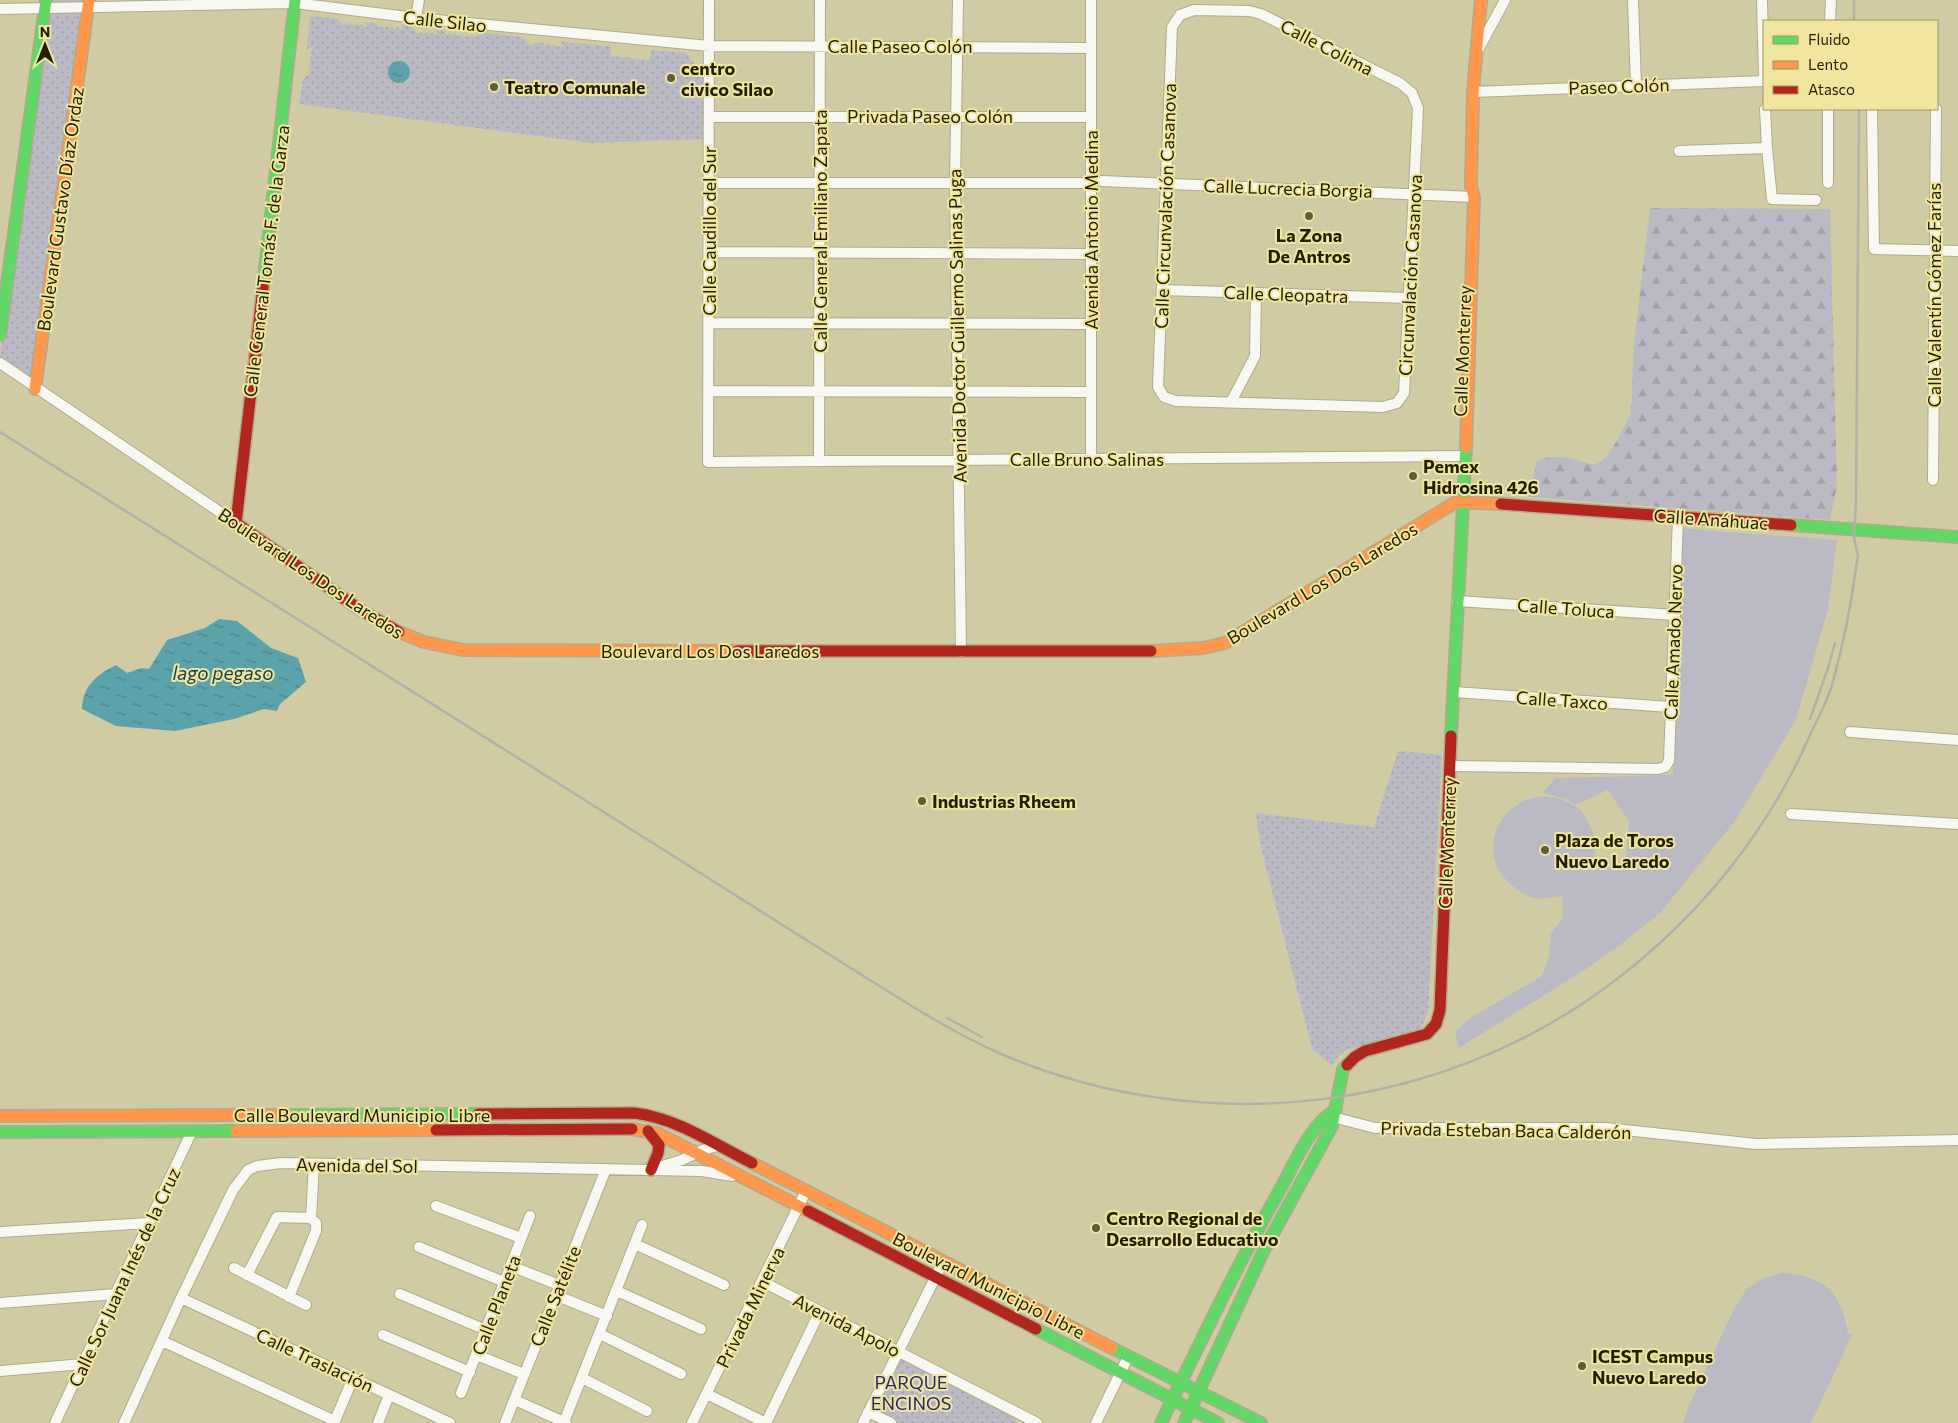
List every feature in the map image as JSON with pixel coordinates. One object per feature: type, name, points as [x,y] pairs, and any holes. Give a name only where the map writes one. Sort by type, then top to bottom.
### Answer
[{"type":"street","points":[[416,18],[419,0]]},
{"type":"street","name":"Calle Caudillo del Sur","points":[[708,462],[709,0]]},
{"type":"street","name":"Calle General Emiliano Zapata","points":[[819,461],[820,0]]},
{"type":"street","name":"Avenida Doctor Guillermo Salinas Puga","points":[[958,0],[955,183],[961,652]]},
{"type":"street","name":"Avenida Antonio Medina","points":[[1091,0],[1091,459]]},
{"type":"street","name":"Calle Monterrey","points":[[1332,1114],[1341,1076],[1347,1063],[1365,1051],[1427,1034],[1434,1028],[1440,1010],[1462,514],[1460,501],[1473,92],[1481,0]]},
{"type":"street","points":[[1476,54],[1505,0]]},
{"type":"street","points":[[1633,0],[1636,86]]},
{"type":"street","points":[[1762,0],[1763,38]]},
{"type":"street","points":[[1830,20],[1831,0]]},
{"type":"street","name":"Calle Silao","points":[[0,9],[46,4],[88,3],[295,2],[416,18],[709,46]]},
{"type":"street","name":"Calle General Tomás F. de la Garza","points":[[236,523],[295,2]]},
{"type":"street","name":"Boulevard Gustavo Díaz Ordaz","points":[[36,389],[88,3]]},
{"type":"street","points":[[0,335],[46,4]]},
{"type":"street","name":"Calle Colima","points":[[1180,15],[1194,10],[1249,11],[1261,14],[1400,83],[1412,93]]},
{"type":"street","name":"Calle Circunvalación Casanova","points":[[1164,397],[1158,387],[1163,290],[1165,184],[1172,28],[1180,15]]},
{"type":"street","name":"Calle Paseo Colón","points":[[709,46],[1091,48]]},
{"type":"street","name":"Paseo Colón","points":[[1473,92],[1763,81]]},
{"type":"street","name":"Circunvalación Casanova","points":[[1164,397],[1176,401],[1384,407],[1396,403],[1404,393],[1409,298],[1418,108],[1412,93]]},
{"type":"street","points":[[1766,110],[1767,148],[1772,199],[1816,200]]},
{"type":"street","points":[[1828,110],[1828,183]]},
{"type":"street","points":[[1872,110],[1874,249],[1958,251]]},
{"type":"street","name":"Calle Valentín Gómez Farías","points":[[1933,480],[1936,110]]},
{"type":"street","name":"Privada Paseo Colón","points":[[709,117],[1091,117]]},
{"type":"street","points":[[1679,150],[1767,148]]},
{"type":"street","name":"Calle Lucrecia Borgia","points":[[1102,181],[1414,193],[1471,193]]},
{"type":"street","points":[[709,182],[1091,183]]},
{"type":"street","points":[[709,252],[1091,254]]},
{"type":"street","name":"Calle Cleopatra","points":[[1163,290],[1409,298]]},
{"type":"street","points":[[1231,402],[1255,356],[1256,293]]},
{"type":"street","points":[[708,323],[1091,324]]},
{"type":"street","name":"Boulevard Los Dos Laredos","points":[[0,364],[388,628],[413,640],[442,648],[462,650],[1164,652],[1215,646],[1268,618],[1460,501]]},
{"type":"street","points":[[708,391],[1091,392]]},
{"type":"street","name":"Calle Bruno Salinas","points":[[708,462],[1462,456]]},
{"type":"street","name":"Calle Anáhuac","points":[[1460,501],[1958,537]]},
{"type":"street","name":"Calle Amado Nervo","points":[[1450,766],[1658,770],[1665,767],[1669,761],[1678,517]]},
{"type":"street","name":"Calle Toluca","points":[[1457,601],[1675,615]]},
{"type":"street","name":"Calle Taxco","points":[[1454,692],[1670,708]]},
{"type":"street","points":[[1850,732],[1958,740]]},
{"type":"street","points":[[1791,814],[1958,824]]},
{"type":"street","name":"Calle Boulevard Municipio Libre","points":[[0,1116],[634,1113],[651,1115],[672,1122],[717,1146]]},
{"type":"street","points":[[1161,1423],[1238,1266],[1270,1206],[1315,1128],[1332,1114]]},
{"type":"street","points":[[1184,1423],[1263,1252],[1328,1136],[1332,1114]]},
{"type":"street","name":"Privada Esteban Baca Calderón","points":[[1332,1114],[1375,1128],[1606,1128],[1756,1144],[1958,1140]]},
{"type":"street","name":"Calle Boulevard Municipio Libre","points":[[0,1132],[602,1129],[648,1131],[659,1134],[696,1153]]},
{"type":"street","name":"Calle Sor Juana Inés de la Cruz","points":[[55,1423],[192,1131]]},
{"type":"street","points":[[648,1131],[659,1141],[660,1146],[651,1170]]},
{"type":"street","points":[[651,1170],[717,1146]]},
{"type":"street","name":"Boulevard Municipio Libre","points":[[717,1146],[1163,1375],[1261,1423]]},
{"type":"street","name":"Boulevard Municipio Libre","points":[[696,1153],[1218,1423]]},
{"type":"street","name":"Avenida del Sol","points":[[124,1423],[233,1190],[248,1170],[268,1164],[606,1169],[713,1172],[748,1180]]},
{"type":"street","points":[[311,1218],[314,1165]]},
{"type":"street","name":"Calle Satélite","points":[[505,1423],[606,1169]]},
{"type":"street","name":"Privada Minerva","points":[[692,1423],[763,1282],[806,1191]]},
{"type":"street","points":[[436,1206],[521,1238]]},
{"type":"street","name":"Calle Planeta","points":[[461,1393],[530,1216]]},
{"type":"street","points":[[247,1275],[277,1217],[311,1218],[316,1223],[316,1231],[289,1297]]},
{"type":"street","points":[[0,1232],[149,1223]]},
{"type":"street","points":[[515,1400],[565,1423],[642,1225]]},
{"type":"street","points":[[635,1244],[724,1285]]},
{"type":"street","points":[[419,1248],[504,1282]]},
{"type":"street","points":[[863,1423],[943,1262]]},
{"type":"street","points":[[511,1266],[607,1316]]},
{"type":"street","points":[[234,1268],[306,1305]]},
{"type":"street","name":"Avenida Apolo","points":[[763,1282],[898,1352],[1017,1418],[1037,1423]]},
{"type":"street","points":[[617,1291],[701,1329]]},
{"type":"street","points":[[0,1304],[116,1294]]},
{"type":"street","points":[[400,1294],[486,1330]]},
{"type":"street","name":"Calle Traslación","points":[[181,1298],[450,1423]]},
{"type":"street","points":[[707,1394],[766,1423],[820,1311]]},
{"type":"street","points":[[1163,1375],[1175,1372],[1180,1368],[1202,1330],[1209,1326]]},
{"type":"street","points":[[1070,1348],[1079,1332]]},
{"type":"street","points":[[600,1334],[682,1374]]},
{"type":"street","points":[[382,1335],[470,1372]]},
{"type":"street","points":[[162,1341],[334,1422],[353,1378]]},
{"type":"street","points":[[477,1355],[524,1374]]},
{"type":"street","points":[[1096,1423],[1128,1357]]},
{"type":"street","points":[[0,1371],[83,1364]]},
{"type":"street","points":[[582,1378],[647,1410]]},
{"type":"street","points":[[378,1423],[389,1395]]},
{"type":"street","points":[[868,1412],[891,1423]]},
{"type":"green space","points":[[51,0],[88,0],[36,383],[0,359],[0,356]]},
{"type":"green space","points":[[310,16],[338,19],[343,25],[346,22],[348,25],[351,23],[354,26],[362,24],[366,28],[368,26],[365,22],[374,23],[379,28],[381,25],[384,28],[387,26],[389,29],[392,26],[395,29],[398,27],[401,30],[403,28],[401,25],[411,26],[418,34],[421,31],[423,35],[427,32],[429,35],[432,32],[435,35],[437,33],[435,29],[443,30],[447,35],[456,33],[458,36],[462,34],[464,37],[473,35],[475,37],[477,36],[475,32],[522,37],[531,46],[536,42],[538,44],[542,42],[545,45],[549,43],[551,46],[554,44],[562,48],[564,47],[561,42],[611,46],[611,56],[650,60],[651,50],[686,53],[707,80],[708,139],[589,143],[299,104],[303,79],[311,72],[308,69],[310,66],[308,64],[311,61],[309,58],[312,55],[310,53],[313,50],[310,47],[307,50]]},
{"type":"green space","points":[[1650,208],[1830,209],[1837,485],[1830,520],[1529,497],[1537,461],[1544,458],[1559,457],[1595,465],[1607,457],[1631,413],[1634,342]]},
{"type":"green space","points":[[1678,528],[1837,540],[1828,609],[1796,720],[1735,821],[1660,913],[1619,946],[1583,971],[1459,1048],[1455,1032],[1470,1018],[1542,976],[1549,956],[1551,933],[1563,918],[1562,896],[1541,899],[1527,896],[1509,883],[1497,866],[1493,847],[1497,830],[1506,814],[1520,803],[1538,797],[1557,798],[1578,808],[1590,826],[1595,843],[1592,867],[1625,868],[1629,822],[1608,790],[1575,805],[1567,799],[1543,793],[1555,778],[1673,775]]},
{"type":"green space","points":[[1398,751],[1442,755],[1428,1012],[1421,1028],[1344,1051],[1331,1065],[1312,1049],[1260,843],[1256,813],[1374,827]]},
{"type":"green space","points":[[1782,1273],[1809,1278],[1828,1288],[1841,1306],[1848,1333],[1852,1335],[1811,1423],[1683,1423],[1688,1408],[1733,1311],[1746,1290],[1763,1278]]},
{"type":"green space","name":"PARQUE ENCINOS","points":[[898,1352],[1019,1413],[1015,1423],[891,1423],[868,1412]]},
{"type":"water","points":[[399,61],[409,68],[410,72],[403,82],[399,83],[389,76],[388,72],[395,62]]},
{"type":"water","name":"lago pegaso","points":[[219,619],[237,621],[271,648],[298,658],[306,682],[280,704],[277,711],[264,709],[234,719],[175,731],[116,726],[82,709],[88,688],[102,673],[116,665],[127,673],[141,668],[149,669],[167,640],[205,628]]},
{"type":"railway","points":[[1854,0],[1854,20]]},
{"type":"railway","points":[[0,432],[897,997],[978,1043],[999,1053],[1077,1081],[1157,1098],[1238,1104],[1318,1100],[1398,1085],[1475,1060],[1549,1025],[1617,979],[1676,928],[1729,869],[1774,805],[1793,771],[1826,702],[1833,682],[1852,597],[1858,556],[1854,538],[1856,501],[1859,110]]},
{"type":"railway","points":[[1810,719],[1835,643]]},
{"type":"railway","points":[[947,1018],[982,1037]]},
{"type":"traffic: fast","points":[[0,335],[46,0]]},
{"type":"traffic: fast","points":[[263,287],[295,0]]},
{"type":"traffic: fast","points":[[1451,736],[1466,447]]},
{"type":"traffic: fast","points":[[1791,525],[1958,537]]},
{"type":"traffic: fast","points":[[1184,1423],[1263,1252],[1332,1126],[1343,1069],[1347,1065]]},
{"type":"traffic: fast","points":[[1161,1423],[1235,1274],[1299,1154],[1318,1125],[1336,1109]]},
{"type":"traffic: fast","points":[[289,1115],[478,1114]]},
{"type":"traffic: fast","points":[[0,1132],[236,1131]]},
{"type":"traffic: fast","points":[[1036,1329],[1218,1423]]},
{"type":"traffic: fast","points":[[1112,1348],[1261,1423]]},
{"type":"traffic: slow","points":[[35,389],[89,0]]},
{"type":"traffic: slow","points":[[1466,447],[1474,197],[1471,186],[1473,92],[1481,0]]},
{"type":"traffic: slow","points":[[1151,651],[1203,648],[1225,643],[1456,502],[1501,504]]},
{"type":"traffic: slow","points":[[399,632],[424,642],[463,650],[737,651]]},
{"type":"traffic: slow","points":[[0,1116],[289,1115]]},
{"type":"traffic: slow","points":[[632,1129],[659,1134],[808,1211]]},
{"type":"traffic: slow","points":[[236,1131],[436,1130]]},
{"type":"traffic: slow","points":[[752,1163],[1112,1348]]},
{"type":"traffic: jam","points":[[263,287],[236,523],[359,609],[399,632]]},
{"type":"traffic: jam","points":[[1501,504],[1791,525]]},
{"type":"traffic: jam","points":[[737,651],[1151,651]]},
{"type":"traffic: jam","points":[[1347,1065],[1365,1051],[1427,1034],[1436,1024],[1440,1010],[1451,736]]},
{"type":"traffic: jam","points":[[478,1114],[634,1113],[665,1120],[680,1126],[752,1163]]},
{"type":"traffic: jam","points":[[436,1130],[632,1129]]},
{"type":"traffic: jam","points":[[648,1131],[659,1145],[651,1170]]},
{"type":"traffic: jam","points":[[808,1211],[1036,1329]]},
{"type":"place","name":"centro civico Silao","points":[[671,78]]},
{"type":"place","name":"Teatro Comunale","points":[[494,87]]},
{"type":"place","name":"La Zona De Antros","points":[[1309,216]]},
{"type":"place","name":"Pemex Hidrosina 426","points":[[1413,476]]},
{"type":"place","name":"Industrias Rheem","points":[[922,801]]},
{"type":"place","name":"Plaza de Toros Nuevo Laredo","points":[[1545,850]]},
{"type":"place","name":"Centro Regional de Desarrollo Educativo","points":[[1096,1228]]},
{"type":"place","name":"ICEST Campus Nuevo Laredo","points":[[1582,1366]]}]
